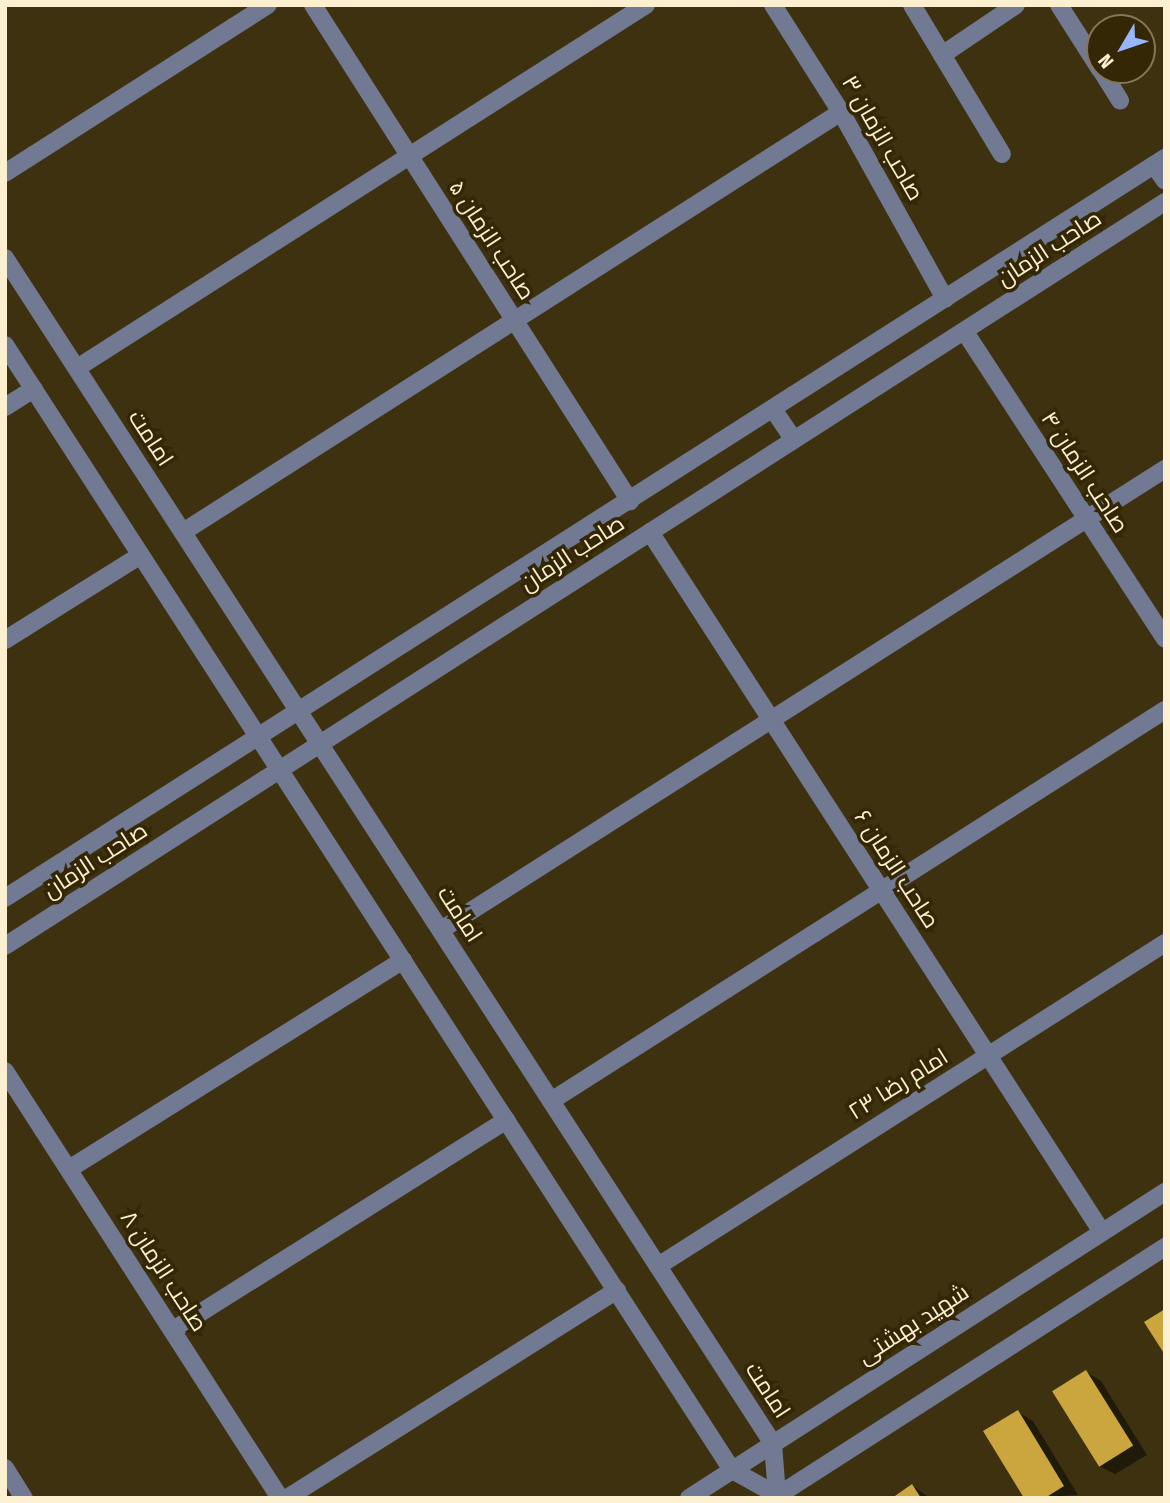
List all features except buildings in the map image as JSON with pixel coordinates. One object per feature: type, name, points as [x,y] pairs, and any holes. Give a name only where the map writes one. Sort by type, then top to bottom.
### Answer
[{"type":"street","points":[[5,173],[268,5]]},
{"type":"street","name":"صاحب الزمان ۵","points":[[313,5],[630,501]]},
{"type":"street","points":[[77,368],[646,5]]},
{"type":"street","name":"صاحب الزمان ۳","points":[[773,5],[841,112],[945,299]]},
{"type":"street","points":[[912,5],[1002,154]]},
{"type":"street","points":[[942,55],[1016,5]]},
{"type":"street","points":[[1059,5],[1086,47]]},
{"type":"street","points":[[1110,84],[1120,100]]},
{"type":"street","points":[[183,532],[841,112]]},
{"type":"street","points":[[1159,161],[1165,181]]},
{"type":"street","name":"صاحب الزمان","points":[[5,898],[260,738],[1159,161]]},
{"type":"street","name":"صاحب الزمان","points":[[5,946],[1165,202]]},
{"type":"street","name":"امامت","points":[[5,258],[773,1444],[776,1497]]},
{"type":"street","name":"صاحب الزمان ۴","points":[[965,332],[1165,639]]},
{"type":"street","points":[[5,345],[732,1470],[776,1497],[1165,1247]]},
{"type":"street","points":[[5,407],[34,389]]},
{"type":"street","points":[[773,409],[794,440]]},
{"type":"street","points":[[441,930],[1165,469]]},
{"type":"street","name":"صاحب الزمان ۶","points":[[650,532],[1102,1232]]},
{"type":"street","points":[[5,640],[141,555]]},
{"type":"street","points":[[551,1101],[1165,710]]},
{"type":"street","name":"امام رضا ۲۳","points":[[658,1266],[1165,943]]},
{"type":"street","points":[[69,1170],[403,960]]},
{"type":"street","name":"صاحب الزمان ۸","points":[[5,1071],[281,1498]]},
{"type":"street","points":[[173,1330],[506,1120]]},
{"type":"street","name":"شهید بهشتی","points":[[689,1498],[1165,1192]]},
{"type":"street","points":[[287,1498],[617,1290]]},
{"type":"street","points":[[5,1468],[24,1498]]}]
